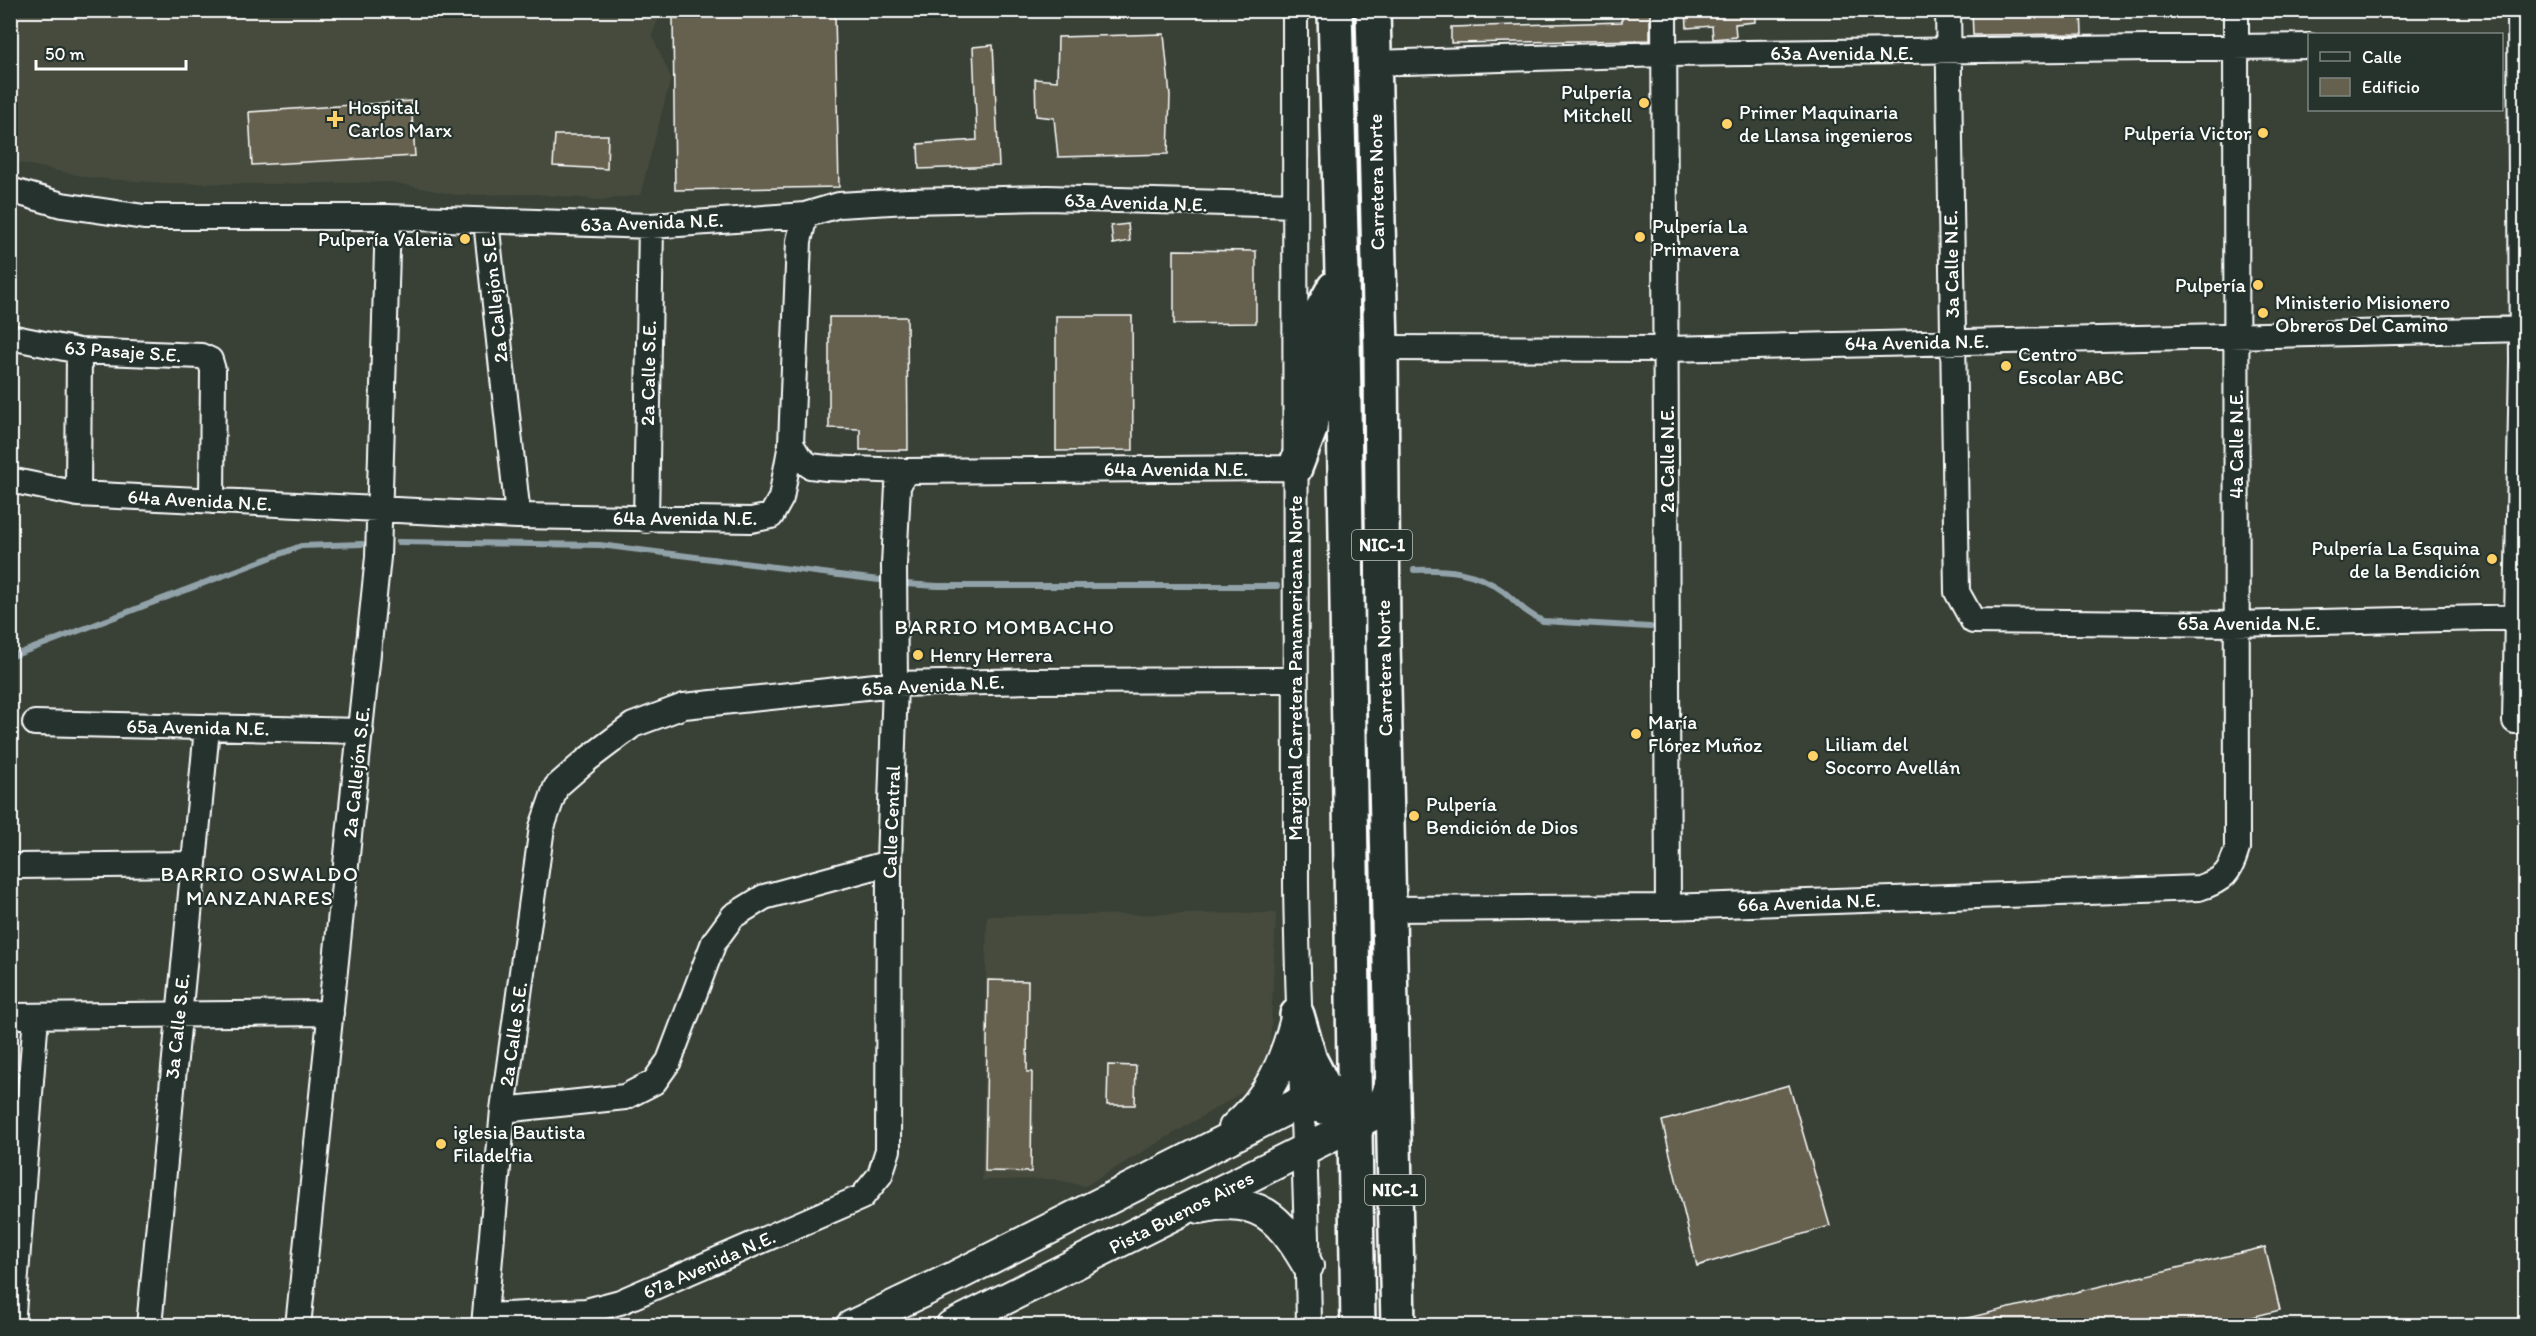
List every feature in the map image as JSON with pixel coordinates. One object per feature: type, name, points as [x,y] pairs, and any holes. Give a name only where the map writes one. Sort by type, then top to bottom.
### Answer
[{"type":"highway","name":"Carretera Norte","points":[[1335,10],[1342,273],[1358,1326]]},
{"type":"highway","name":"Carretera Norte","points":[[1373,10],[1381,348],[1383,641],[1398,1326]]},
{"type":"highway","points":[[1295,468],[1310,429],[1323,308],[1342,273]]},
{"type":"highway","points":[[1297,1015],[1310,1060],[1324,1087],[1354,1125],[1366,1154],[1370,1326]]},
{"type":"highway","points":[[1301,1102],[1323,1105],[1337,1111],[1354,1125]]},
{"type":"main road","points":[[1212,1147],[1264,1097],[1280,1072],[1297,1015]]},
{"type":"main road","name":"Pista Buenos Aires","points":[[951,1326],[1371,1116],[1383,1102],[1392,1079]]},
{"type":"main road","points":[[851,1326],[1301,1102]]},
{"type":"main road","points":[[1173,1215],[1218,1204],[1251,1207],[1278,1221],[1294,1241],[1308,1266]]},
{"type":"main road","points":[[1094,1206],[1113,1245]]},
{"type":"street","name":"Marginal Carretera Panamericana Norte","points":[[1295,10],[1294,680],[1297,1015],[1305,1150],[1309,1326]]},
{"type":"street","name":"2a Calle N.E.","points":[[1664,10],[1666,54],[1668,907]]},
{"type":"street","name":"3a Calle N.E.","points":[[1948,10],[1957,592],[1973,621]]},
{"type":"street","name":"4a Calle N.E.","points":[[2225,874],[2232,867],[2236,849],[2236,10]]},
{"type":"street","points":[[2515,721],[2521,617],[2524,329],[2516,42],[2520,10]]},
{"type":"street","name":"63a Avenida N.E.","points":[[1374,63],[1666,54],[2308,46]]},
{"type":"street","name":"63a Avenida N.E.","points":[[10,190],[62,205],[144,217],[388,217],[651,226],[805,215],[839,204],[1047,198],[1295,205]]},
{"type":"street","points":[[790,444],[799,241],[805,215]]},
{"type":"street","name":"2a Callejón S.E.","points":[[298,1326],[378,555],[388,217]]},
{"type":"street","name":"2a Callejón S.E.","points":[[486,221],[518,516]]},
{"type":"street","name":"2a Calle S.E.","points":[[646,520],[651,226]]},
{"type":"street","name":"64a Avenida N.E.","points":[[1381,348],[1666,349],[2524,329]]},
{"type":"street","name":"63 Pasaje S.E.","points":[[10,337],[79,351],[201,356],[210,360],[213,370],[212,501]]},
{"type":"street","points":[[78,494],[79,351]]},
{"type":"street","name":"64a Avenida N.E.","points":[[790,444],[799,457],[810,466],[827,468],[906,471],[1295,468]]},
{"type":"street","name":"64a Avenida N.E.","points":[[10,480],[78,494],[212,501],[380,520],[518,516],[646,520],[751,520],[771,516],[781,498],[790,444]]},
{"type":"street","name":"Calle Central","points":[[880,1175],[888,1150],[889,863],[895,684],[894,565],[898,486],[906,471]]},
{"type":"street","name":"65a Avenida N.E.","points":[[1973,621],[2235,624],[2521,617]]},
{"type":"street","name":"65a Avenida N.E.","points":[[588,759],[633,725],[684,706],[895,684],[1294,680]]},
{"type":"street","name":"65a Avenida N.E.","points":[[35,723],[361,731]]},
{"type":"street","name":"3a Calle S.E.","points":[[149,1326],[205,727]]},
{"type":"street","name":"2a Calle S.E.","points":[[485,1321],[503,1110],[542,827],[556,787],[588,759]]},
{"type":"street","points":[[503,1110],[625,1097],[654,1082],[669,1061],[714,942],[733,916],[764,897],[889,863]]},
{"type":"street","points":[[18,866],[193,864]]},
{"type":"street","name":"66a Avenida N.E.","points":[[1389,909],[1668,907],[2199,888],[2218,882],[2225,874]]},
{"type":"street","points":[[10,1016],[331,1013]]},
{"type":"street","points":[[12,1310],[36,1016]]},
{"type":"street","name":"67a Avenida N.E.","points":[[485,1321],[586,1311],[621,1302],[862,1197],[880,1175]]},
{"type":"shaded area","name":"Hospital Carlos Marx","points":[[11,11],[661,11],[652,35],[671,78],[640,195],[600,200],[536,194],[456,195],[391,182],[165,183],[92,178],[11,161]]},
{"type":"shaded area","points":[[1276,913],[1270,1049],[1253,1086],[1085,1186],[1053,1179],[982,1180],[987,916]]},
{"type":"building","points":[[1621,10],[1650,10],[1650,40],[1451,43],[1451,27],[1622,22]]},
{"type":"building","points":[[1686,10],[1755,10],[1755,22],[1735,24],[1736,37],[1713,39],[1712,26],[1687,28]]},
{"type":"building","points":[[1972,10],[2081,10],[2082,34],[1973,35]]},
{"type":"building","points":[[835,15],[839,187],[675,190],[673,18]]},
{"type":"building","points":[[1164,34],[1170,96],[1168,154],[1058,157],[1054,118],[1036,116],[1035,79],[1057,81],[1058,37]]},
{"type":"building","points":[[993,45],[999,166],[919,169],[918,144],[977,140],[973,47]]},
{"type":"building","points":[[411,101],[415,156],[252,165],[249,112]]},
{"type":"building","points":[[555,135],[608,135],[607,169],[553,166]]},
{"type":"building","points":[[1128,224],[1130,241],[1113,244],[1111,226]]},
{"type":"building","points":[[1174,250],[1256,251],[1256,323],[1174,324]]},
{"type":"building","points":[[1056,316],[1132,316],[1133,450],[1056,451]]},
{"type":"building","points":[[829,317],[907,317],[908,450],[860,450],[860,429],[829,428]]},
{"type":"building","points":[[988,980],[1028,981],[1027,1072],[1032,1072],[1031,1172],[985,1171]]},
{"type":"building","points":[[1108,1065],[1136,1066],[1135,1105],[1107,1105]]},
{"type":"building","points":[[1789,1085],[1830,1226],[1697,1266],[1662,1121]]},
{"type":"building","points":[[2265,1247],[2280,1310],[2216,1326],[1964,1326],[1963,1319]]},
{"type":"waterway","points":[[398,542],[600,545],[879,580]]},
{"type":"waterway","points":[[10,657],[301,546],[362,544]]},
{"type":"waterway","points":[[1414,570],[1450,571],[1472,575],[1493,584],[1526,611],[1543,621],[1650,627]]},
{"type":"waterway","points":[[904,584],[938,586],[1277,586]]},
{"type":"place","name":"Pulpería Mitchell","points":[[1644,103]]},
{"type":"place","name":"Hospital Carlos Marx","points":[[335,119]]},
{"type":"place","name":"Primer Maquinaria de Llansa ingenieros","points":[[1727,124]]},
{"type":"place","name":"Pulpería Victor","points":[[2263,133]]},
{"type":"place","name":"Pulpería La Primavera","points":[[1640,237]]},
{"type":"place","name":"Pulpería Valeria","points":[[465,239]]},
{"type":"place","name":"Pulpería","points":[[2258,285]]},
{"type":"place","name":"Ministerio Misionero Obreros Del Camino","points":[[2263,313]]},
{"type":"place","name":"Centro Escolar ABC","points":[[2006,366]]},
{"type":"place","name":"Pulpería La Esquina de la Bendición","points":[[2492,559]]},
{"type":"place","name":"Henry Herrera","points":[[918,655]]},
{"type":"place","name":"María Flórez Muñoz","points":[[1636,734]]},
{"type":"place","name":"Liliam del Socorro Avellán","points":[[1813,756]]},
{"type":"place","name":"Pulpería Bendición de Dios","points":[[1414,816]]},
{"type":"place","name":"iglesia Bautista Filadelfia","points":[[441,1144]]},
{"type":"district","name":"BARRIO MOMBACHO","points":[[1005,626]]},
{"type":"district","name":"BARRIO OSWALDO MANZANARES","points":[[260,885]]}]
